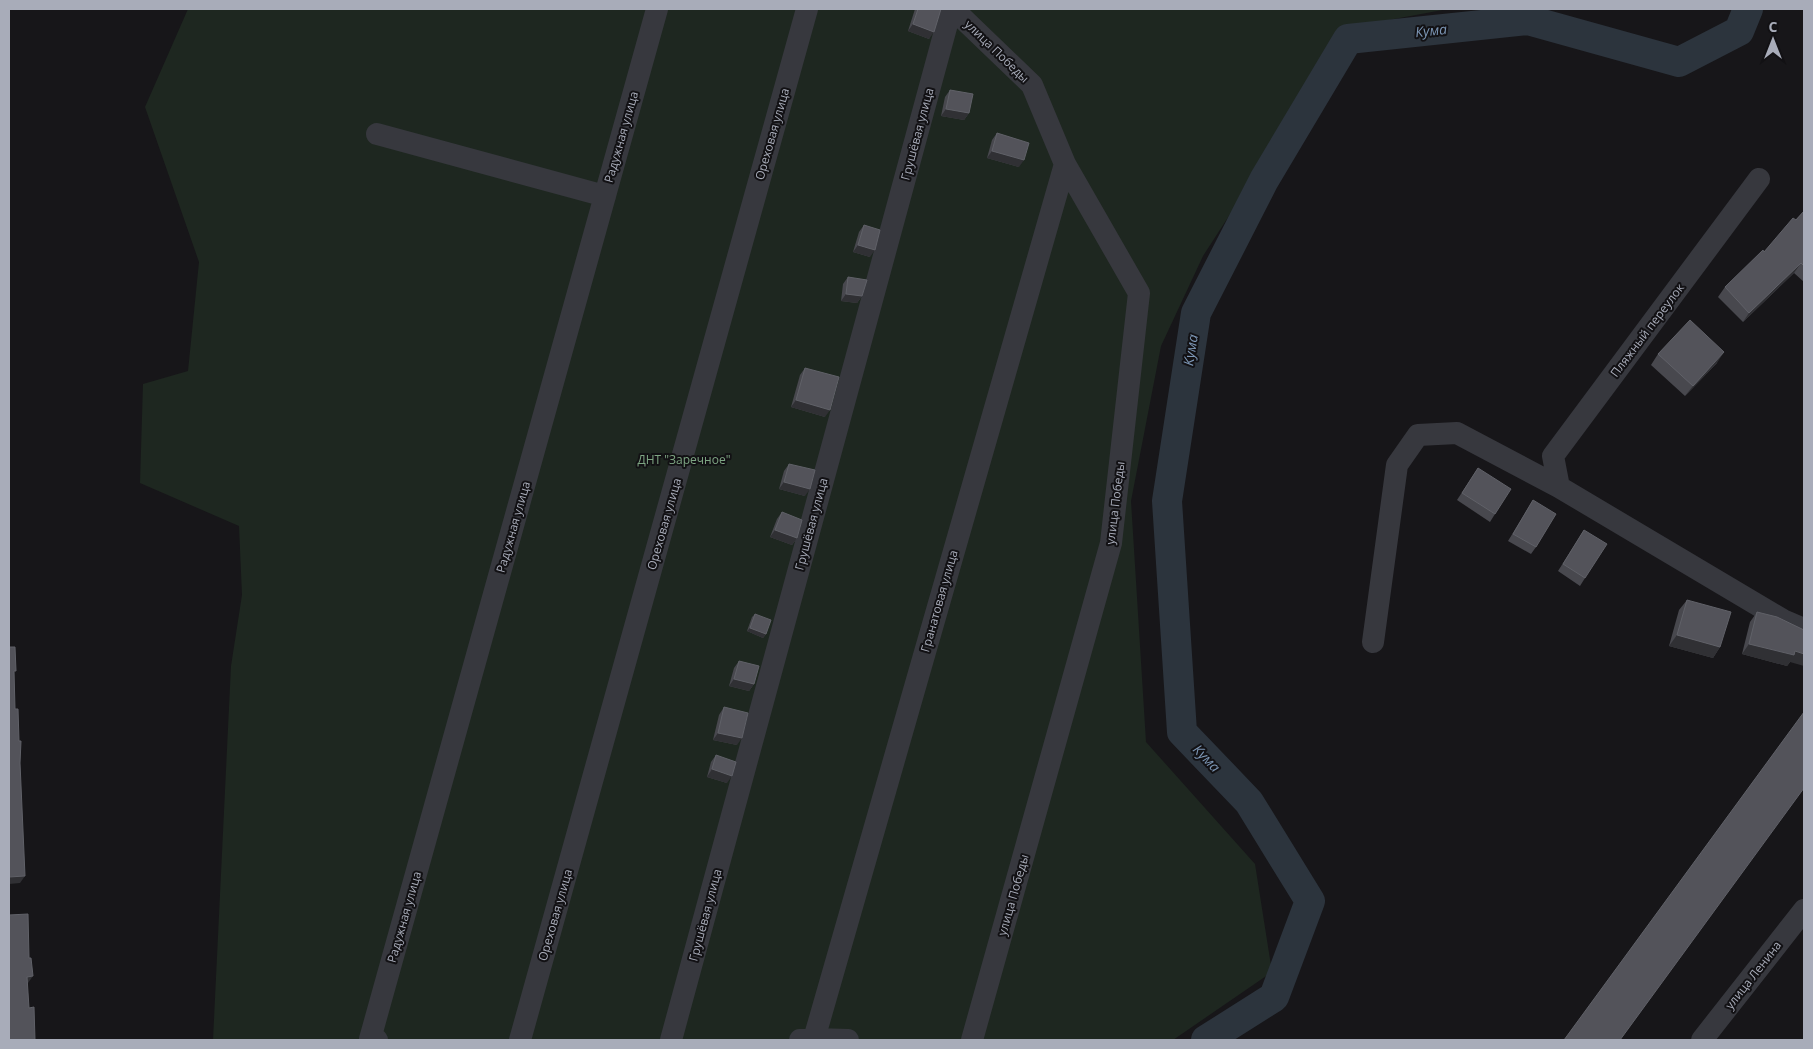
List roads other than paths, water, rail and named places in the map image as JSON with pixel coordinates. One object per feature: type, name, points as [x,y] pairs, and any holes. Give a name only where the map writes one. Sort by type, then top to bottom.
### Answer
[{"type":"street","name":"Радужная улица","points":[[377,1040],[370,1039],[657,9]]},
{"type":"street","name":"Ореховая улица","points":[[520,1040],[807,9]]},
{"type":"street","name":"улица Победы","points":[[952,9],[1032,85],[1065,164],[1139,293],[1111,543],[972,1040]]},
{"type":"street","name":"Грушёвая улица","points":[[671,1040],[952,9]]},
{"type":"street","points":[[377,134],[604,196]]},
{"type":"street","name":"Гранатовая улица","points":[[806,1039],[1065,164]]},
{"type":"street","name":"Пляжный переулок","points":[[1559,487],[1553,456],[1759,179]]},
{"type":"street","points":[[1373,642],[1397,465],[1418,435],[1457,434],[1559,487],[1783,620],[1804,629]]},
{"type":"street","name":"улица Ленина","points":[[1702,1040],[1804,910]]},
{"type":"street","points":[[806,1039],[848,1040]]},
{"type":"waterway","name":"Кума","points":[[1206,1040],[1274,997],[1310,901],[1249,802],[1182,732],[1167,501],[1196,313],[1264,180],[1348,39],[1528,20],[1679,62],[1739,31],[1748,9]]},
{"type":"park label","name":"ДНТ \"Заречное\"","points":[[684,459]]}]
